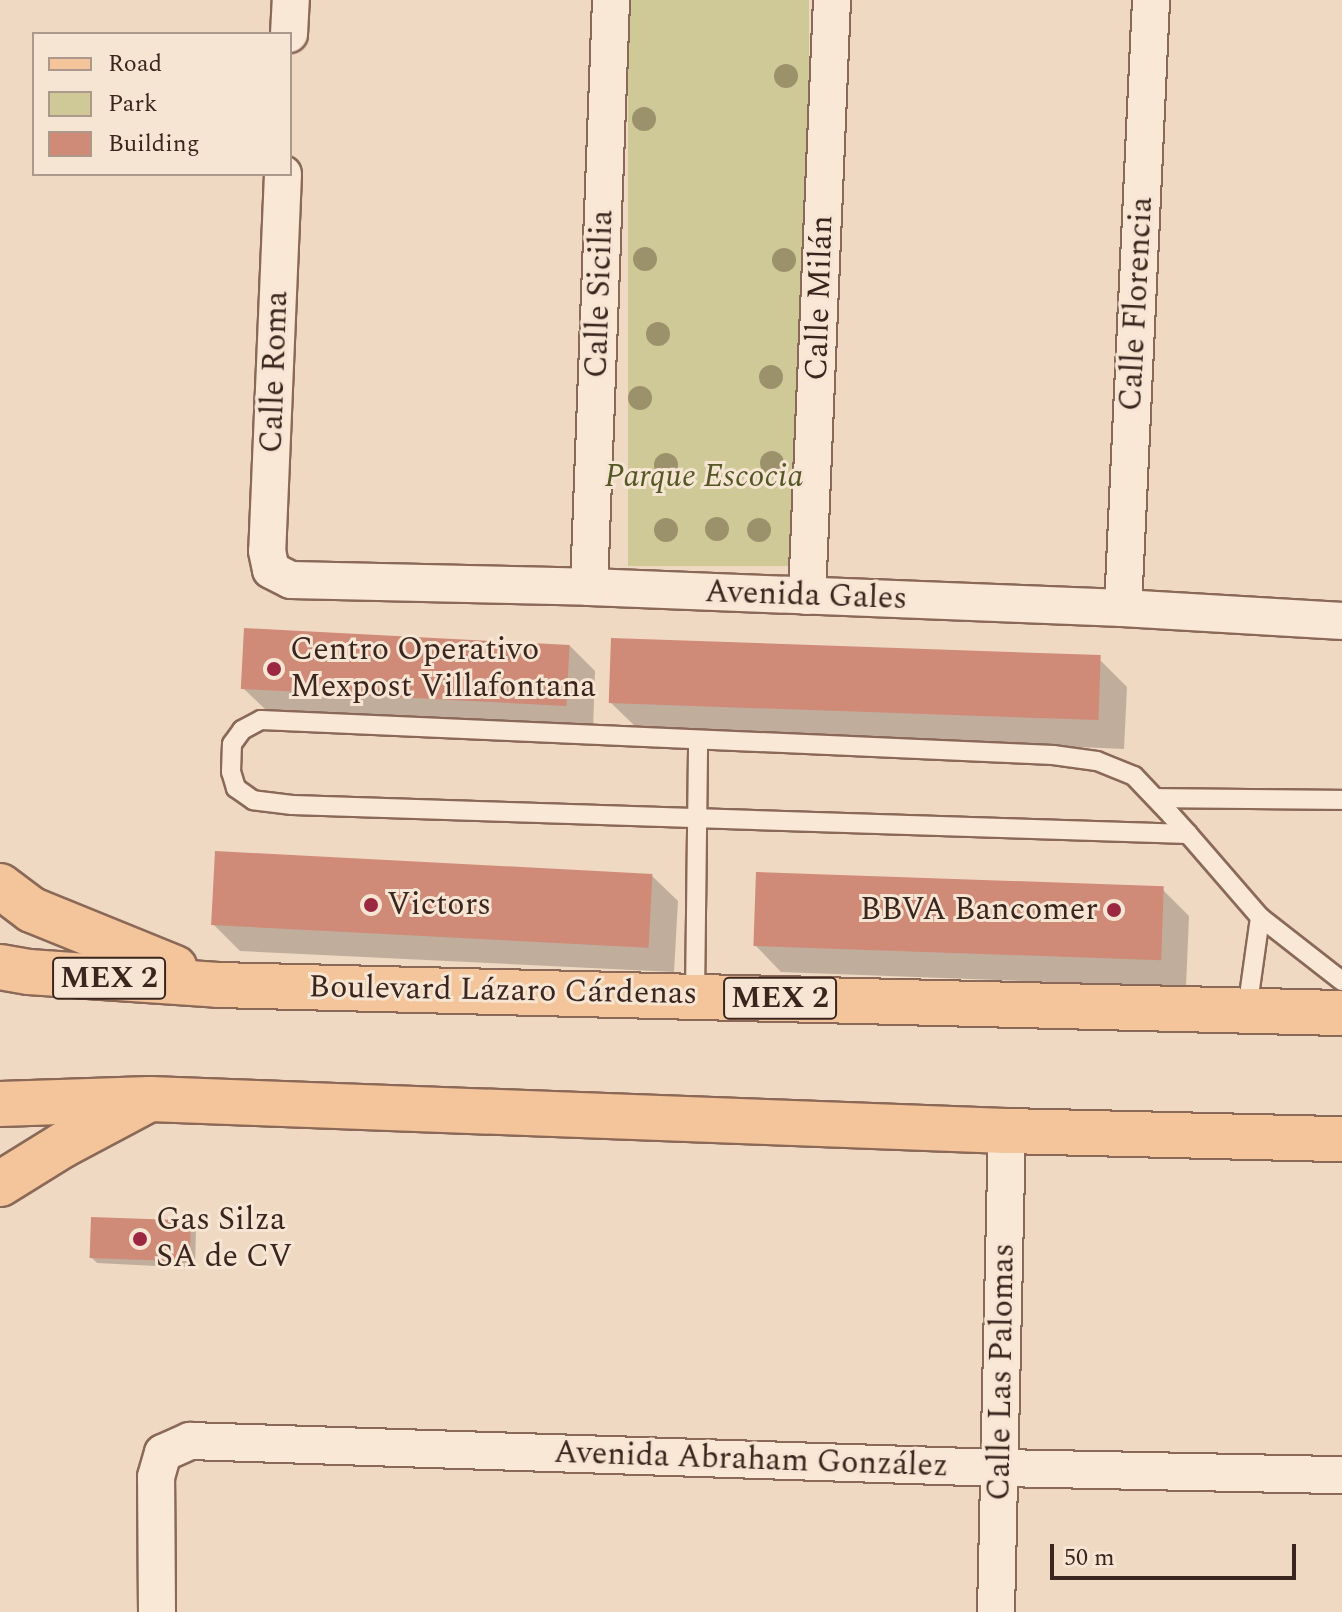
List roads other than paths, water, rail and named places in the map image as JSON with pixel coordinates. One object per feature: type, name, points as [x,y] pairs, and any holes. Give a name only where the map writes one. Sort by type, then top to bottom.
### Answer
[{"type":"main road","points":[[0,886],[32,910],[218,985]]},
{"type":"main road","name":"Boulevard Lázaro Cárdenas","points":[[0,967],[29,972],[218,985],[1342,1013]]},
{"type":"main road","points":[[0,1104],[150,1099],[1007,1131],[1342,1139]]},
{"type":"main road","points":[[0,1184],[63,1145],[150,1099]]},
{"type":"street","points":[[289,32],[291,0]]},
{"type":"street","name":"Calle Sicilia","points":[[589,587],[611,0]]},
{"type":"street","name":"Calle Milán","points":[[807,596],[832,0]]},
{"type":"street","name":"Calle Florencia","points":[[1123,608],[1151,0]]},
{"type":"street","name":"Calle Roma","points":[[271,570],[267,551],[283,176]]},
{"type":"street","name":"Avenida Gales","points":[[271,570],[291,580],[589,587],[1123,608],[1342,621]]},
{"type":"street","name":"Calle Las Palomas","points":[[996,1612],[1007,1131]]},
{"type":"street","name":"Avenida Abraham González","points":[[157,1612],[156,1477],[163,1453],[190,1441],[1001,1468],[1342,1475]]},
{"type":"lane","points":[[1188,834],[292,805],[253,800],[236,788],[231,772],[232,744],[242,730],[261,720],[1053,755],[1097,761],[1134,776],[1156,798],[1188,834],[1260,917],[1342,981]]},
{"type":"lane","points":[[695,996],[698,740]]},
{"type":"lane","points":[[1156,798],[1342,800]]},
{"type":"lane","points":[[1247,1010],[1260,917]]},
{"type":"place","name":"Centro Operativo Mexpost Villafontana","points":[[274,669]]},
{"type":"place","name":"Victors","points":[[371,905]]},
{"type":"place","name":"BBVA Bancomer","points":[[1114,910]]},
{"type":"place","name":"Gas Silza SA de CV","points":[[140,1239]]},
{"type":"park label","name":"Parque Escocia","points":[[704,477]]}]
